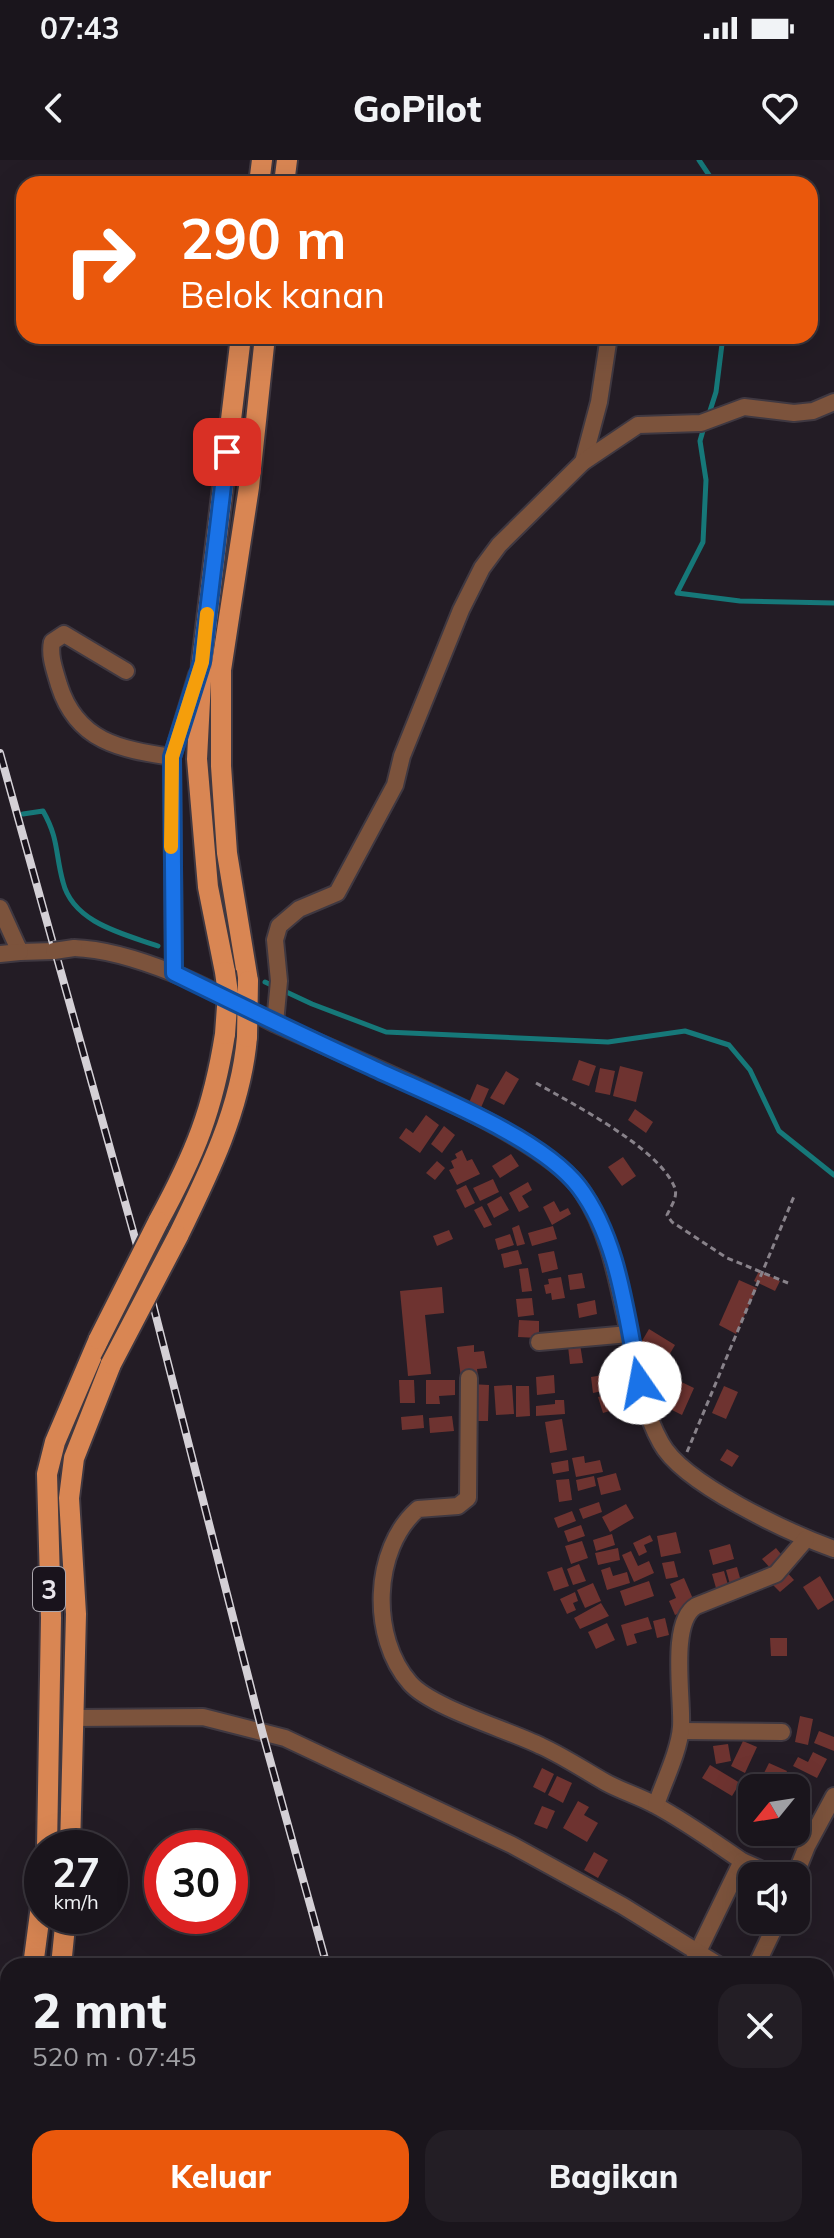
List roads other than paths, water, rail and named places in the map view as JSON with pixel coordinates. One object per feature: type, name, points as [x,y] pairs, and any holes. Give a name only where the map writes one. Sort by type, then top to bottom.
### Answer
[{"type":"main road","name":"3","points":[[47,1830],[51,1618],[47,1474],[55,1442],[99,1339],[194,1156],[218,1076],[225,1034],[228,993],[202,841],[197,759],[202,662],[240,344]]},
{"type":"main road","name":"3","points":[[71,1830],[76,1614],[69,1498],[74,1458],[111,1364],[178,1236],[224,1131],[245,1064],[248,981],[227,853],[221,766],[221,670],[249,487],[264,344]]},
{"type":"main road","points":[[34,1958],[37,1934]]},
{"type":"main road","points":[[62,1958],[64,1934]]},
{"type":"street","points":[[583,462],[599,402],[608,344]]},
{"type":"street","points":[[275,1023],[279,987],[275,940],[279,926],[299,909],[337,893],[395,785],[435,671],[482,568],[499,545],[583,462],[638,425],[708,422],[744,407],[794,413],[813,411],[834,402]]},
{"type":"street","points":[[126,671],[64,634],[52,642],[54,670],[72,714],[99,739],[121,750],[172,757]]},
{"type":"street","points":[[174,973],[172,757],[202,662]]},
{"type":"street","points":[[0,908],[20,952]]},
{"type":"street","points":[[0,954],[74,948],[125,957],[174,973],[479,1119],[561,1168],[580,1188],[600,1222],[613,1260],[656,1433],[681,1467],[806,1539],[834,1549]]},
{"type":"street","points":[[539,1342],[629,1334]]},
{"type":"street","points":[[469,1378],[468,1498],[458,1506],[414,1511],[385,1562],[383,1616],[401,1669],[416,1689],[478,1721],[540,1745],[607,1783],[656,1805],[742,1861],[694,1958]]},
{"type":"street","points":[[656,1805],[681,1731],[680,1642],[691,1609],[776,1574],[806,1539]]},
{"type":"street","points":[[74,1718],[203,1717],[285,1738],[512,1845],[623,1906],[693,1958]]},
{"type":"street","points":[[681,1731],[782,1732]]},
{"type":"street","points":[[802,1862],[834,1796]]},
{"type":"street","points":[[760,1958],[771,1934]]},
{"type":"waterway","points":[[699,160],[710,176]]},
{"type":"waterway","points":[[708,417],[716,392],[722,344]]},
{"type":"waterway","points":[[704,427],[700,441],[706,480],[703,542],[677,593],[740,601],[834,603]]},
{"type":"waterway","points":[[23,814],[43,811],[54,838],[63,882],[77,908],[102,925],[158,946]]},
{"type":"waterway","points":[[265,982],[386,1032],[608,1042],[685,1031],[729,1045],[750,1070],[779,1131],[834,1175]]},
{"type":"railway","points":[[0,753],[148,1285],[262,1731],[325,1958]]}]
